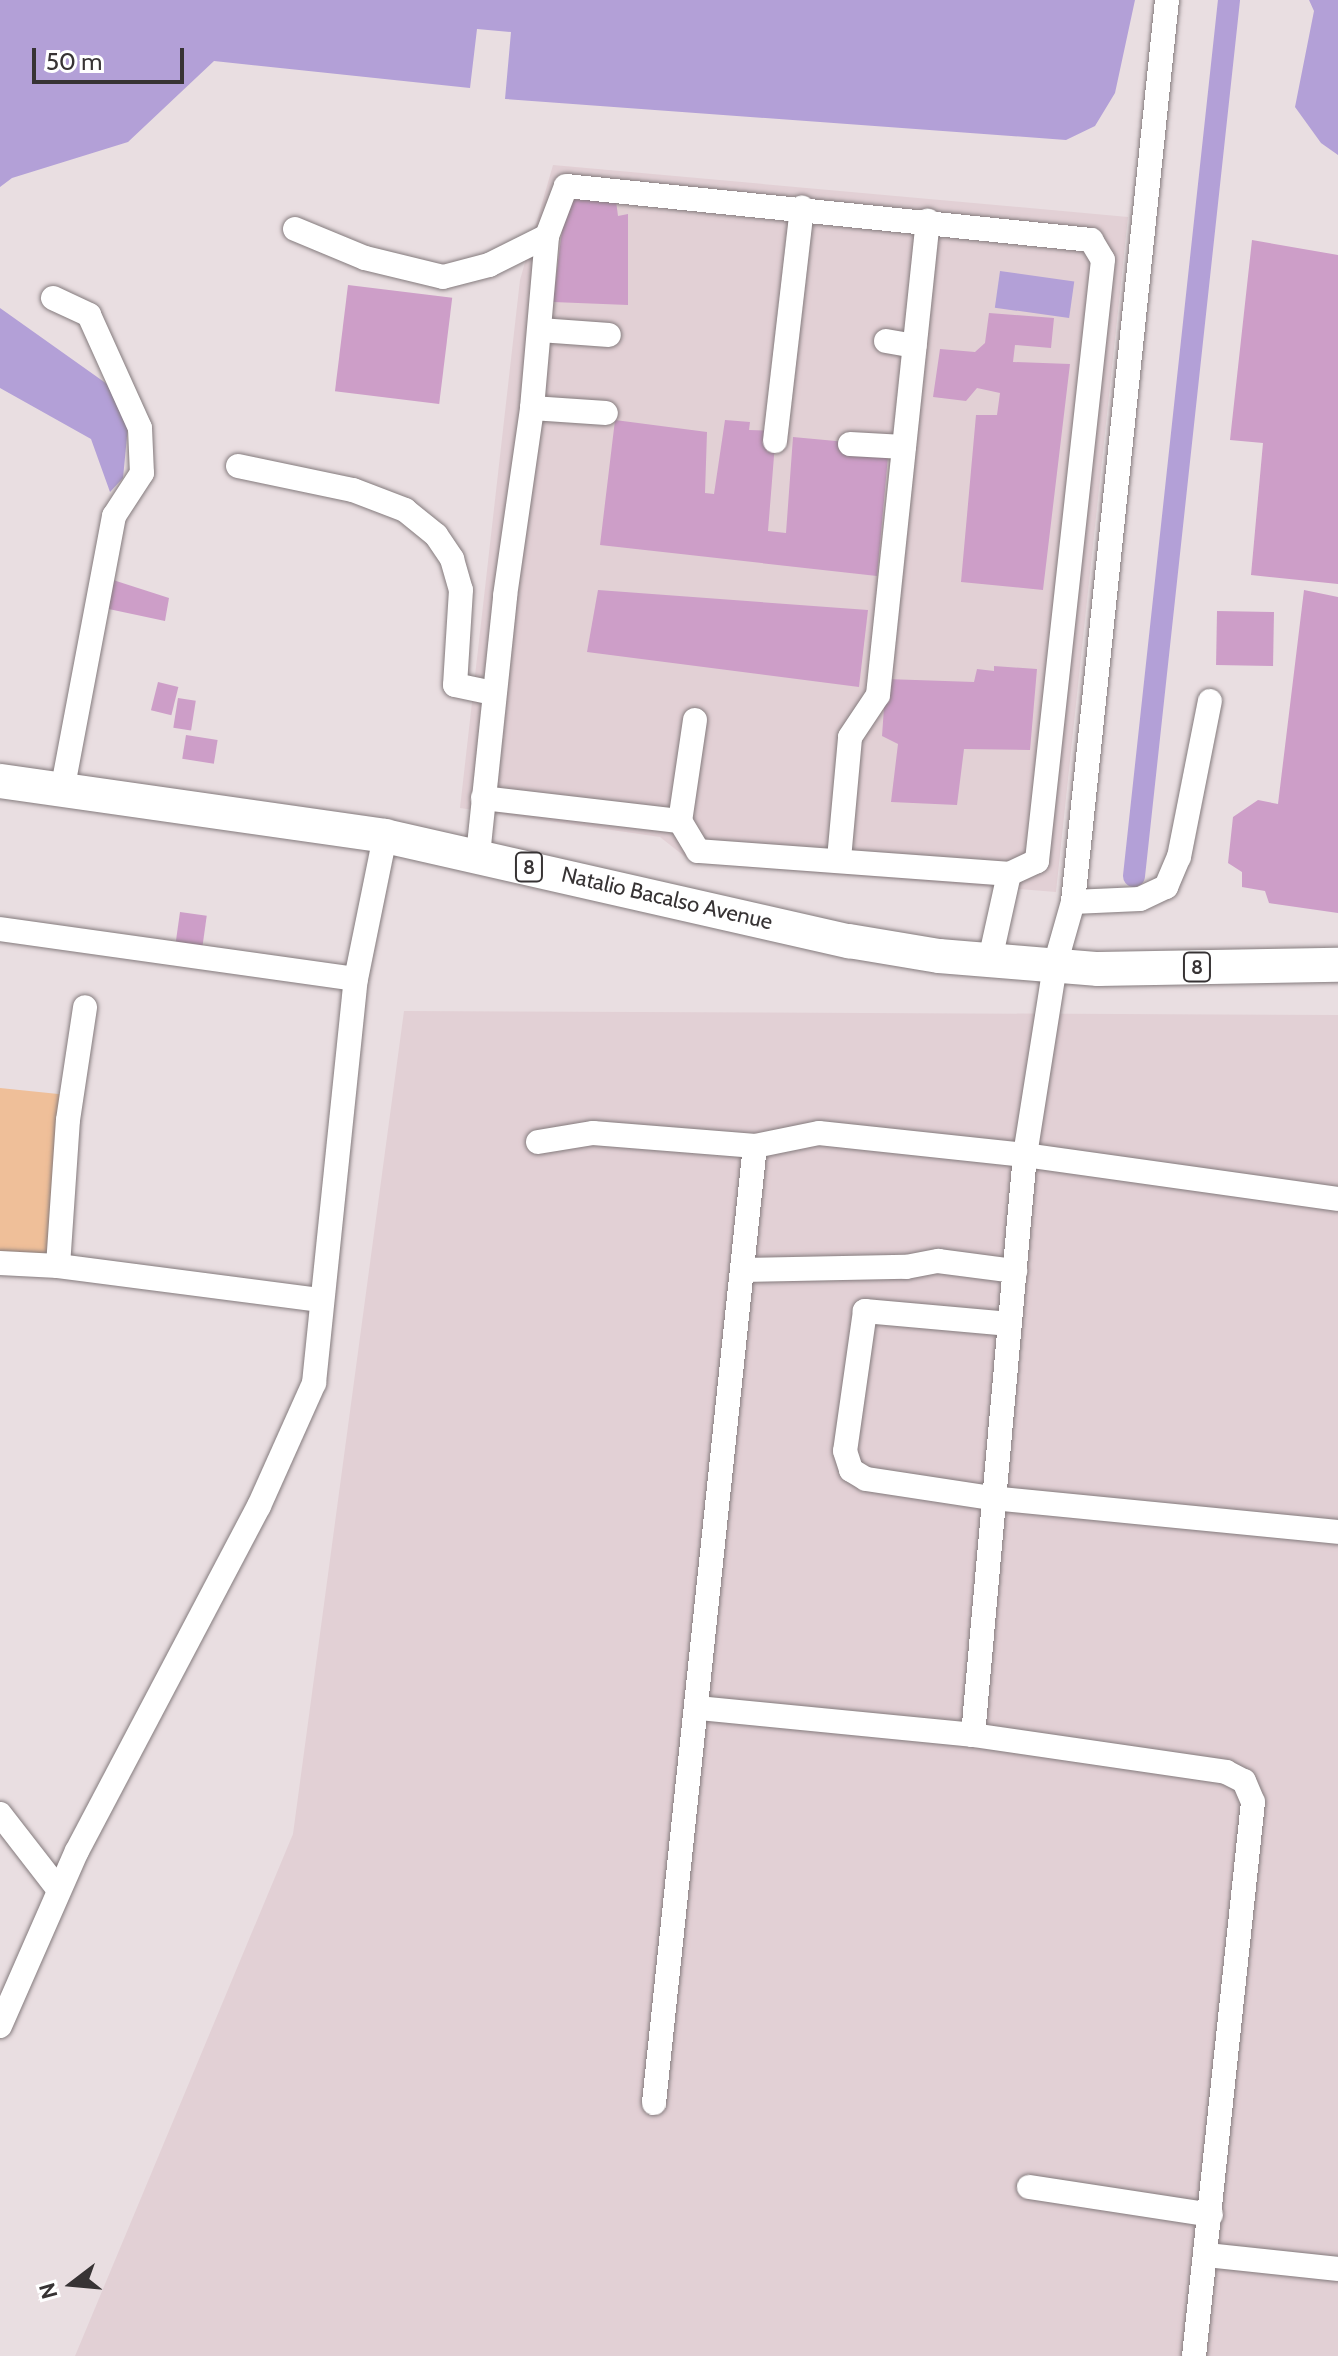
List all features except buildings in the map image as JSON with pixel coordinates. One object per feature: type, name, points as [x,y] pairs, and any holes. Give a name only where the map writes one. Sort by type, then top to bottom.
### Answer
[{"type":"highway","name":"Natalio Bacalso Avenue","points":[[0,781],[385,836],[849,941],[990,960],[1098,969],[1338,965]]},
{"type":"street","points":[[973,1735],[1025,1155],[1055,965],[1073,902],[1167,0]]},
{"type":"street","points":[[478,855],[505,596],[532,408],[547,236],[566,186],[1091,240],[1103,260],[1037,861],[1009,874],[839,859],[698,851],[680,821],[695,720]]},
{"type":"street","points":[[775,441],[802,208]]},
{"type":"street","points":[[839,859],[850,737],[878,695],[928,221]]},
{"type":"street","points":[[295,229],[365,258],[443,277],[489,265],[547,236]]},
{"type":"street","points":[[53,298],[89,315],[140,428],[142,473],[114,516],[62,790]]},
{"type":"street","points":[[540,330],[609,335]]},
{"type":"street","points":[[886,341],[915,346]]},
{"type":"street","points":[[532,408],[606,413]]},
{"type":"street","points":[[850,444],[904,447]]},
{"type":"street","points":[[238,466],[353,490],[405,510],[436,535],[452,559],[461,590],[455,685],[494,693]]},
{"type":"street","points":[[461,590],[505,596]]},
{"type":"street","points":[[1073,902],[1140,899],[1166,887],[1179,857],[1210,701]]},
{"type":"street","points":[[483,798],[680,821]]},
{"type":"street","points":[[0,2026],[59,1890],[303,1415],[314,1383],[356,979],[385,836]]},
{"type":"street","points":[[990,960],[1009,874]]},
{"type":"street","points":[[0,929],[356,979]]},
{"type":"street","points":[[58,1266],[68,1120],[85,1007]]},
{"type":"street","points":[[538,1142],[593,1133],[755,1146],[819,1133],[1025,1155],[1338,1199]]},
{"type":"street","points":[[654,2103],[699,1708],[755,1146]]},
{"type":"street","points":[[743,1270],[906,1267],[938,1261],[1015,1271]]},
{"type":"street","points":[[0,1263],[58,1266],[321,1300]]},
{"type":"street","points":[[1010,1324],[865,1311],[845,1451],[851,1470],[866,1479],[992,1498],[1338,1532]]},
{"type":"street","points":[[699,1708],[973,1735],[1226,1772],[1244,1781],[1253,1802],[1194,2356]]},
{"type":"street","points":[[0,1814],[59,1890]]},
{"type":"street","points":[[1029,2187],[1211,2215]]},
{"type":"street","points":[[1207,2255],[1338,2269]]},
{"type":"shaded area","points":[[0,0],[1135,0],[1115,93],[1095,126],[1066,140],[505,99],[511,32],[477,29],[470,88],[214,61],[128,142],[12,178],[0,187]]},
{"type":"shaded area","points":[[1309,0],[1338,0],[1338,155],[1321,143],[1295,107],[1314,11]]},
{"type":"shaded area","points":[[553,165],[1128,217],[1056,892],[693,863],[660,837],[460,808],[520,280]]},
{"type":"shaded area","points":[[1000,271],[1074,281],[1069,318],[995,308]]},
{"type":"shaded area","points":[[0,308],[107,384],[128,426],[123,478],[110,492],[91,439],[0,388]]},
{"type":"shaded area","points":[[404,1011],[1338,1015],[1338,2356],[75,2356],[293,1834]]},
{"type":"shaded area","points":[[0,1088],[68,1095],[44,1276],[0,1271]]},
{"type":"waterway","points":[[1134,876],[1229,0]]}]
